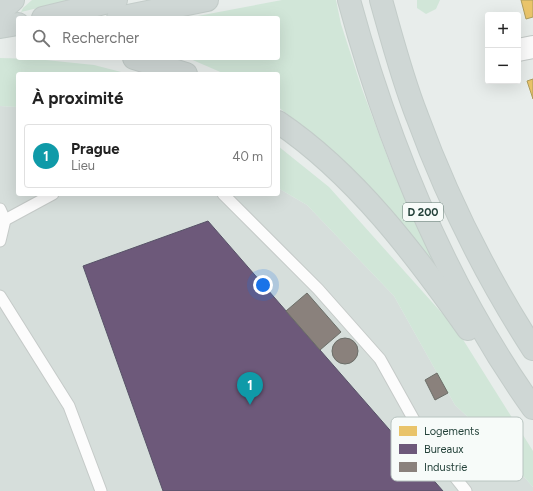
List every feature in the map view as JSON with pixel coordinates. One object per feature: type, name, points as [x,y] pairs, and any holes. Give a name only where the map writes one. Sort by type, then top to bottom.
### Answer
[{"type":"main road","points":[[0,12],[13,0]]},
{"type":"main road","points":[[51,16],[116,0]]},
{"type":"main road","points":[[128,16],[207,0]]},
{"type":"main road","name":"D 200","points":[[348,0],[385,118],[425,217],[467,302],[533,410]]},
{"type":"main road","name":"D 200","points":[[382,0],[394,50],[406,86],[442,179],[492,282],[533,349]]},
{"type":"main road","points":[[0,27],[16,24]]},
{"type":"main road","points":[[0,36],[16,34]]},
{"type":"main road","points":[[0,36],[16,38]]},
{"type":"main road","points":[[140,60],[180,72]]},
{"type":"main road","points":[[280,124],[327,160],[381,216],[440,291],[497,370],[533,410]]},
{"type":"street","points":[[521,49],[533,47]]},
{"type":"lane","points":[[5,220],[49,196]]},
{"type":"lane","points":[[225,196],[318,289],[380,360],[412,417]]},
{"type":"lane","points":[[0,209],[5,220],[0,241]]},
{"type":"lane","points":[[0,296],[69,406],[101,491]]},
{"type":"lane","points":[[458,481],[466,491]]},
{"type":"shaded area","points":[[0,106],[16,107],[16,196],[280,196],[280,189],[307,205],[394,296],[455,405],[468,417],[391,417],[391,481],[523,481],[523,476],[533,487],[533,491],[0,491]]},
{"type":"green space","points":[[32,0],[72,0],[21,12],[23,8]]},
{"type":"green space","points":[[282,0],[336,0],[341,24],[362,89],[390,164],[414,219],[450,290],[374,195],[316,136],[280,109],[280,72],[220,72],[193,60],[280,60],[280,16],[198,16]]},
{"type":"green space","points":[[417,0],[440,0],[436,9],[426,14],[417,8]]},
{"type":"green space","points":[[0,58],[16,58],[16,60],[46,60],[94,65],[121,72],[16,72],[16,107],[0,106]]},
{"type":"green space","points":[[280,148],[329,187],[457,330],[512,417],[468,417],[455,405],[394,296],[307,205],[280,189]]},
{"type":"green space","points":[[523,435],[533,451],[533,487],[523,476]]},
{"type":"building: Logements","points":[[521,0],[533,0],[533,17],[526,19]]},
{"type":"building: Logements","points":[[533,79],[533,99],[527,81]]},
{"type":"building: Bureaux","points":[[208,221],[391,431],[391,481],[434,481],[443,491],[163,491],[83,266]]},
{"type":"building: Industrie","points":[[307,293],[341,332],[320,350],[286,311]]},
{"type":"building: Industrie","points":[[345,338],[354,342],[358,351],[354,360],[345,364],[336,360],[332,351],[336,342]]},
{"type":"building: Industrie","points":[[437,373],[448,393],[435,400],[425,380]]},
{"type":"place","name":"Prague","points":[[250,405]]}]
